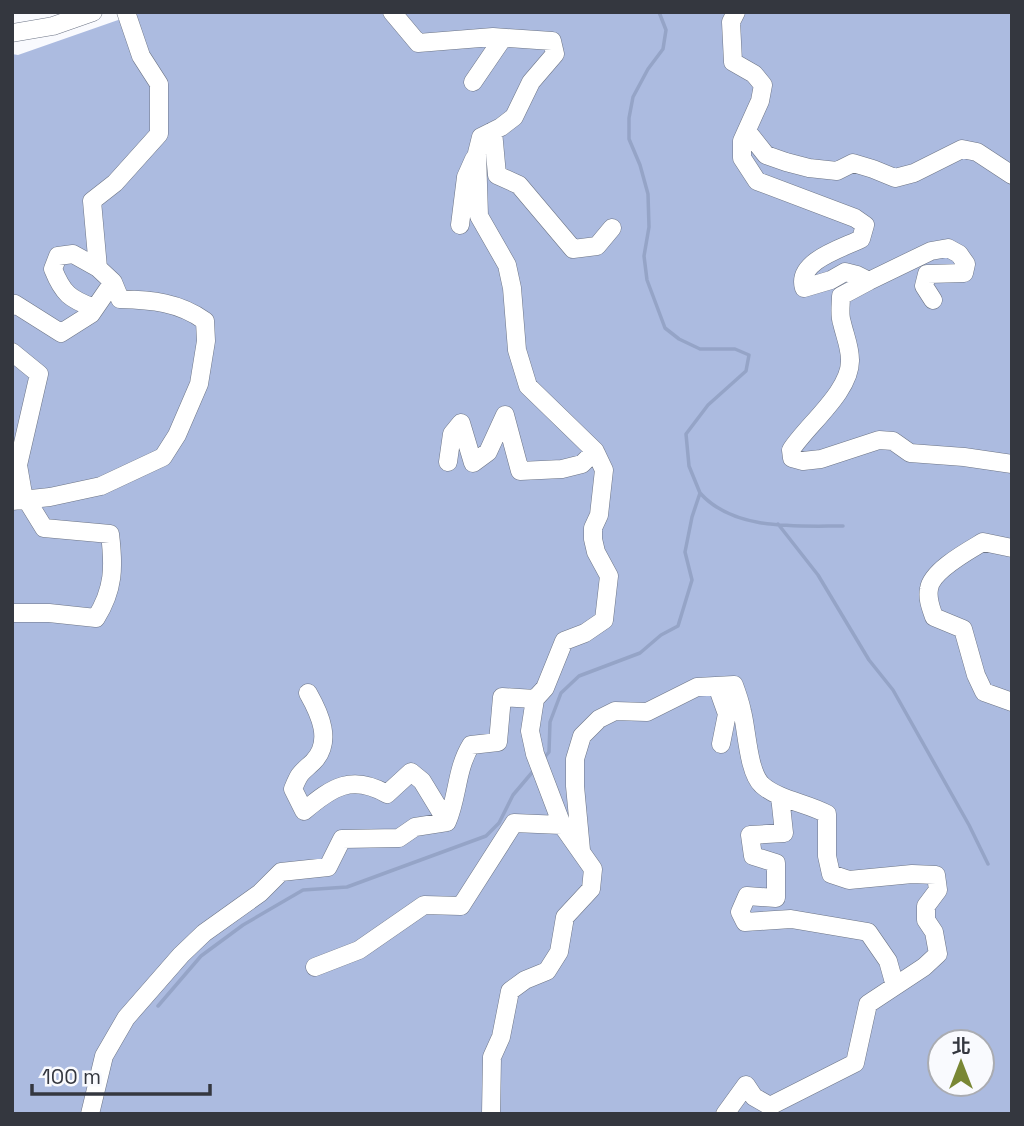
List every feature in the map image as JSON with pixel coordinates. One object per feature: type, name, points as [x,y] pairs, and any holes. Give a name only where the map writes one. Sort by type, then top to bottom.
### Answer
[{"type":"street","points":[[12,33],[53,26],[93,12]]},
{"type":"street","points":[[98,268],[92,201],[115,183],[159,134],[159,84],[141,56],[126,12]]},
{"type":"street","points":[[392,12],[418,43],[503,38],[552,41],[555,54],[531,82],[514,117],[481,136],[466,177],[460,225]]},
{"type":"street","points":[[736,12],[731,22],[733,62],[754,74],[762,85],[760,101],[742,141],[742,158],[757,181],[855,218],[865,225],[862,240],[806,269],[802,281],[804,288],[831,281],[845,272],[869,281]]},
{"type":"street","points":[[472,82],[503,38]]},
{"type":"street","points":[[493,131],[497,174],[519,185],[573,249],[597,246],[612,228]]},
{"type":"street","points":[[747,131],[766,155],[809,168],[837,171],[853,163],[895,178],[914,173],[962,149],[977,152],[1012,175]]},
{"type":"street","points":[[477,153],[479,216],[508,265],[517,350],[528,386],[595,451],[604,470],[599,516],[593,528],[593,539],[596,552],[609,576],[604,620],[585,633],[564,641],[545,688],[535,699],[530,732],[562,825],[593,869],[591,889],[565,917],[559,953],[547,971],[525,980],[510,991],[501,1037],[492,1057],[491,1114]]},
{"type":"street","points":[[933,300],[924,286],[928,274],[964,273],[966,264],[959,254],[948,248],[931,251],[841,296],[841,321],[848,339],[851,363],[846,379],[831,402],[791,450],[792,458],[803,461],[821,459],[865,443],[886,440],[893,441],[910,453],[1012,464]]},
{"type":"street","points":[[20,500],[101,486],[163,457],[177,435],[199,384],[206,341],[205,321],[189,309],[155,301],[120,299],[113,282],[98,268],[73,254],[58,256],[53,269],[60,286],[73,300],[94,308]]},
{"type":"street","points":[[12,306],[15,304],[61,333],[90,313],[113,282]]},
{"type":"street","points":[[12,352],[39,374],[18,465],[23,494],[20,500]]},
{"type":"street","points":[[448,462],[452,434],[461,423],[472,463],[488,453],[505,415],[520,471],[562,469],[582,464],[595,451]]},
{"type":"street","points":[[12,613],[49,613],[96,618],[107,600],[114,567],[110,534],[44,528],[20,500]]},
{"type":"street","points":[[1012,548],[983,542],[938,573],[929,586],[929,602],[934,617],[962,629],[984,692],[1012,702]]},
{"type":"street","points":[[717,685],[727,714],[721,744]]},
{"type":"street","points":[[581,854],[575,759],[582,736],[599,719],[615,711],[647,712],[697,687],[734,685],[742,709],[751,764],[760,784],[780,796],[811,805],[827,814],[827,856],[831,874],[849,880],[912,874],[936,875],[937,890],[926,906],[926,920],[934,932],[937,954],[924,967],[868,1004],[855,1063],[770,1106],[754,1097],[746,1085],[725,1114]]},
{"type":"street","points":[[308,693],[324,728],[323,745],[314,761],[300,771],[293,789],[304,811],[326,793],[356,783],[369,784],[387,794],[411,772],[422,781],[447,822]]},
{"type":"street","points":[[447,822],[453,807],[462,759],[471,745],[498,742],[502,697],[535,699]]},
{"type":"street","points":[[780,796],[784,833],[750,835],[753,856],[776,863],[776,898],[747,896],[740,912],[745,922],[791,919],[868,932],[888,961],[895,986]]},
{"type":"street","points":[[90,1114],[104,1056],[126,1018],[155,983],[204,933],[260,893],[281,872],[328,867],[342,839],[399,838],[415,827],[447,822]]},
{"type":"street","points":[[315,967],[359,950],[425,905],[461,906],[514,822],[562,825]]},
{"type":"shaded area","points":[[141,12],[1012,12],[1012,1114],[12,1114],[12,54],[18,55]]},
{"type":"waterway","points":[[544,758],[549,752],[550,722],[561,693],[579,676],[640,653],[661,635],[678,626],[692,580],[685,552],[700,493],[689,466],[686,434],[708,405],[746,371],[749,355],[735,349],[700,349],[679,339],[665,328],[647,280],[644,256],[649,227],[648,194],[629,139],[629,118],[633,97],[648,69],[663,49],[666,30],[659,12]]},
{"type":"waterway","points":[[700,493],[714,505],[748,520],[786,526],[843,526]]},
{"type":"waterway","points":[[778,524],[818,575],[869,660],[893,690],[988,864]]},
{"type":"waterway","points":[[158,1006],[201,956],[243,925],[303,890],[347,887],[486,836],[499,823],[513,795],[535,769]]}]
